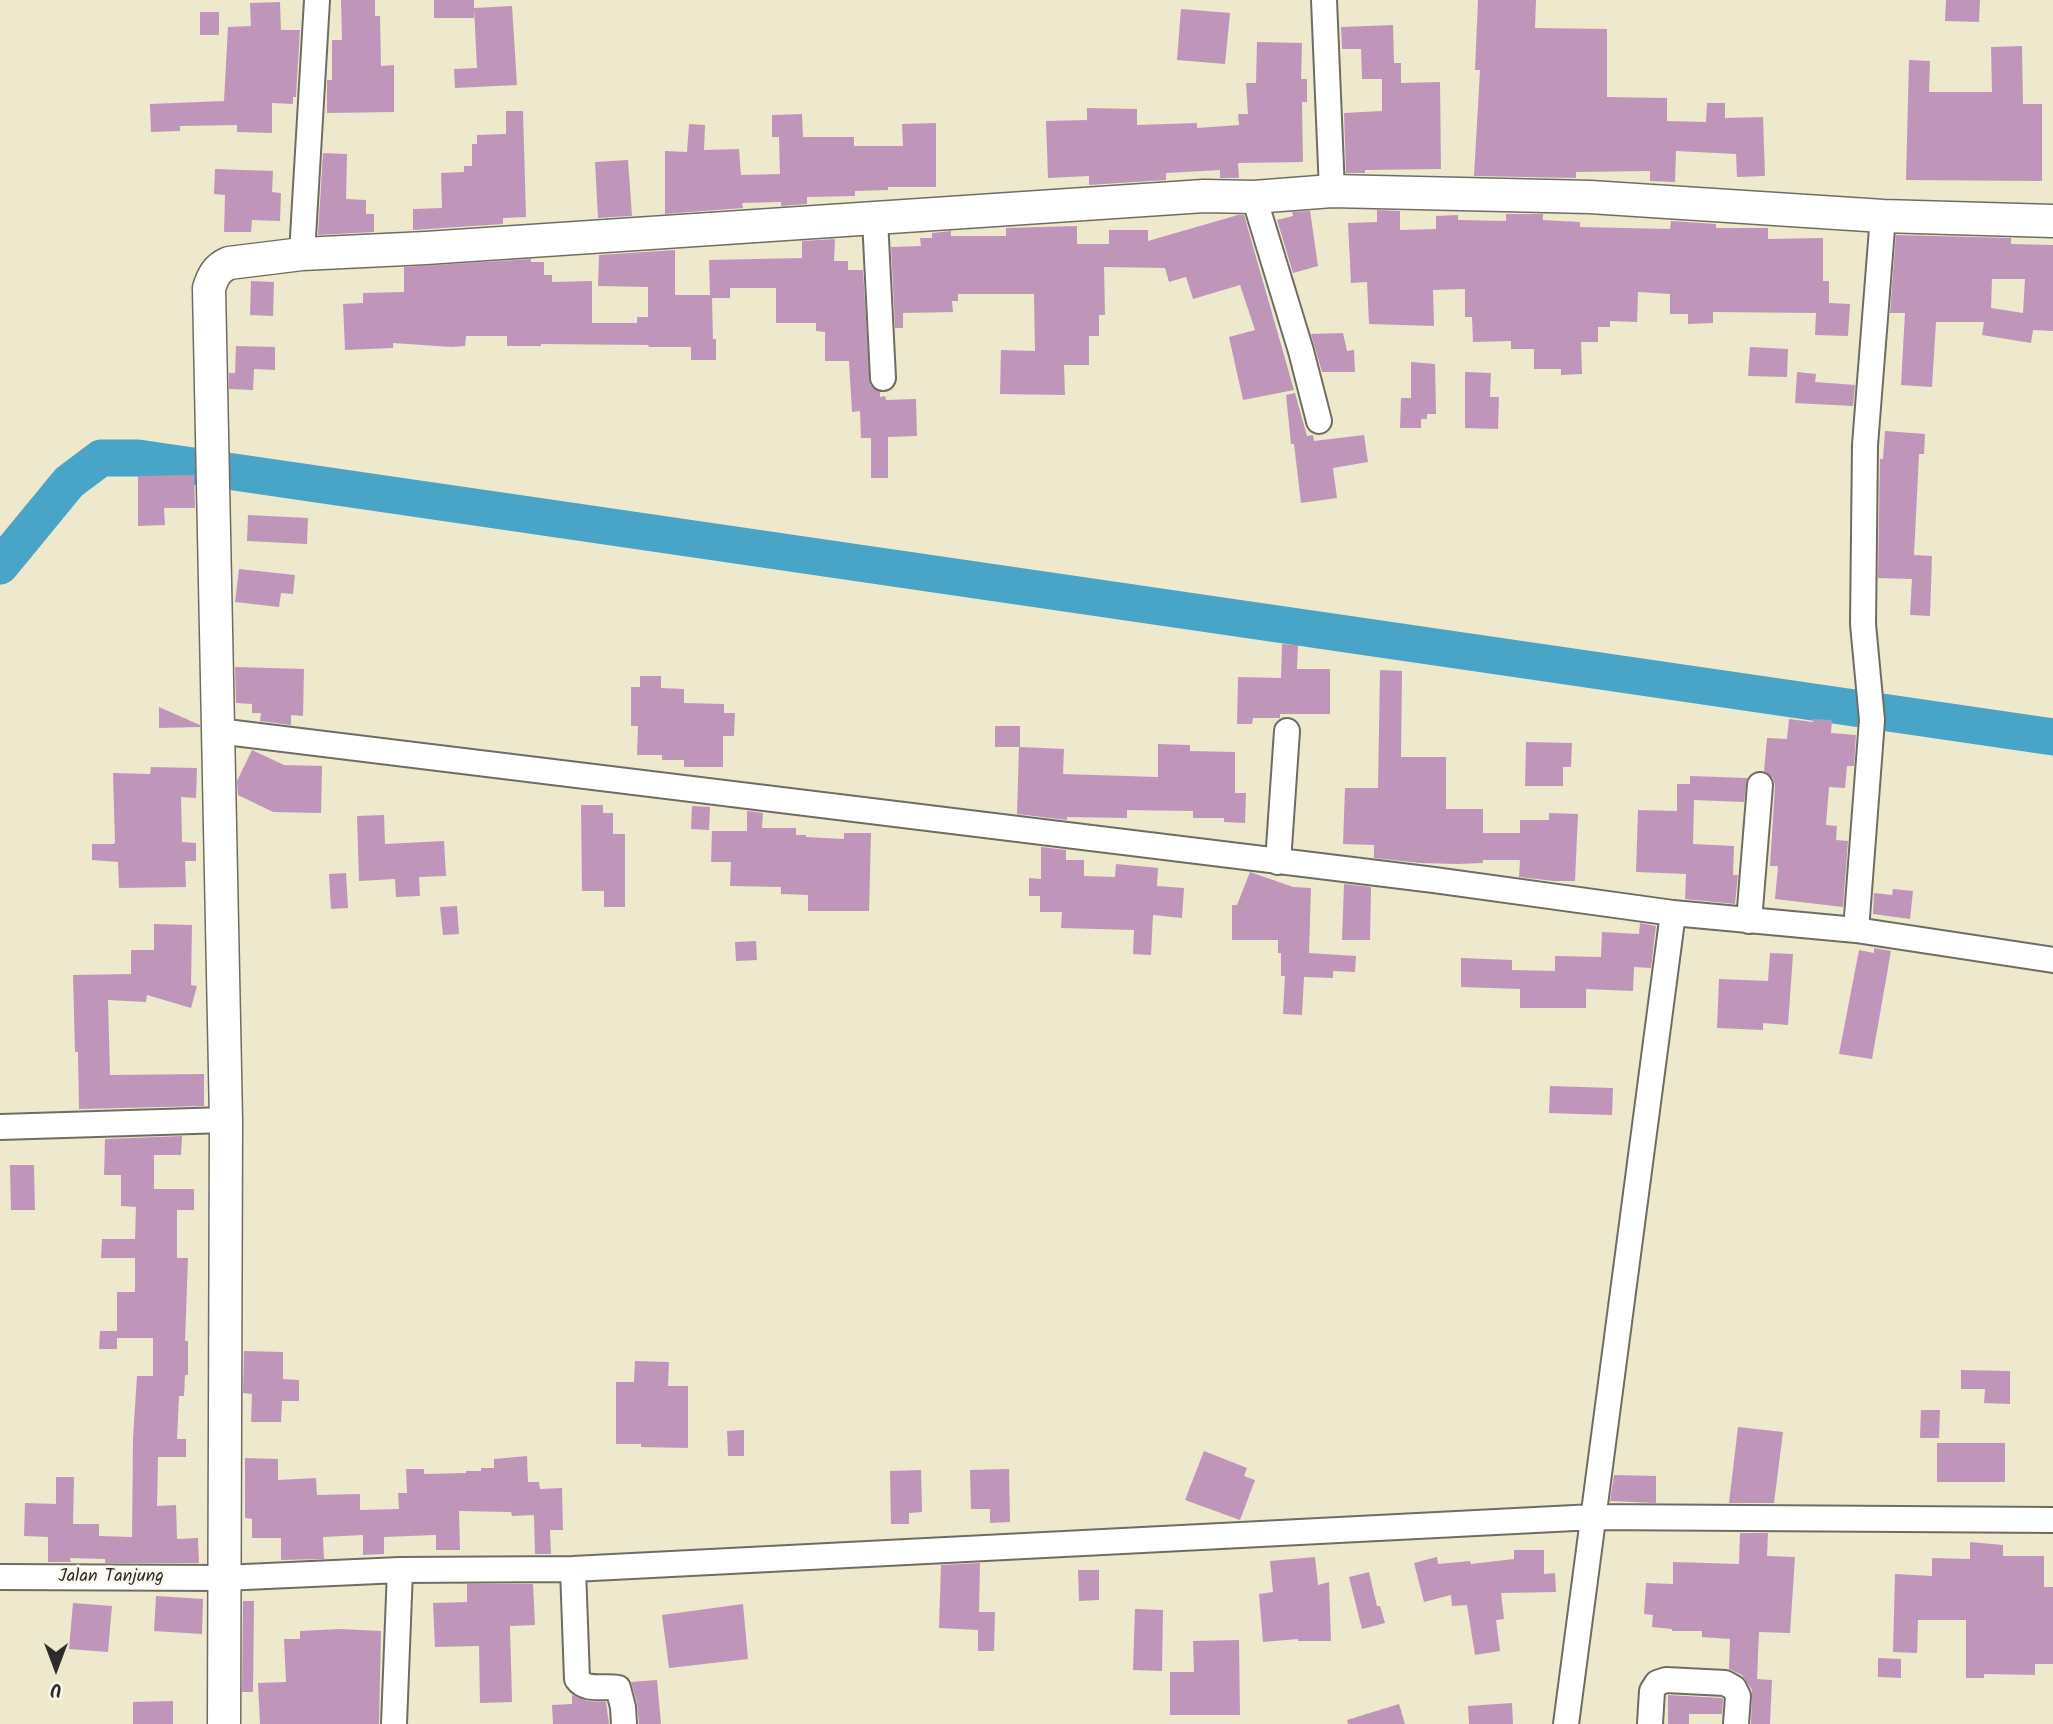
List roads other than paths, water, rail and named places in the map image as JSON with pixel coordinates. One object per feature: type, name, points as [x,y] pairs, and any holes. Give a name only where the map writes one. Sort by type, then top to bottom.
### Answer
[{"type":"street","points":[[302,254],[317,0]]},
{"type":"street","points":[[1324,0],[1332,191]]},
{"type":"street","points":[[224,1724],[226,1120],[209,288],[222,266],[302,254],[1204,196],[1254,197],[1332,191],[1590,197],[1883,216],[2053,221]]},
{"type":"street","points":[[1254,197],[1301,351],[1319,421]]},
{"type":"street","points":[[1856,930],[1872,720],[1862,573],[1865,445],[1883,216]]},
{"type":"street","points":[[875,219],[883,378]]},
{"type":"street","points":[[218,731],[1278,862],[1673,914],[1856,930],[2053,960]]},
{"type":"street","points":[[1278,862],[1287,732]]},
{"type":"street","points":[[1749,921],[1760,785]]},
{"type":"street","points":[[1566,1724],[1673,914]]},
{"type":"street","points":[[0,1127],[226,1120]]},
{"type":"street","name":"Jalan Tanjung","points":[[0,1577],[223,1578],[400,1570],[573,1569],[1594,1517],[2053,1520]]},
{"type":"street","points":[[573,1569],[577,1679],[586,1687],[618,1688],[624,1724]]},
{"type":"street","points":[[394,1724],[400,1570]]},
{"type":"street","points":[[1650,1724],[1652,1691],[1657,1683],[1665,1680],[1725,1683],[1734,1688],[1738,1696],[1735,1724]]},
{"type":"waterway","points":[[0,566],[69,482],[101,458],[138,458],[2053,737]]}]
